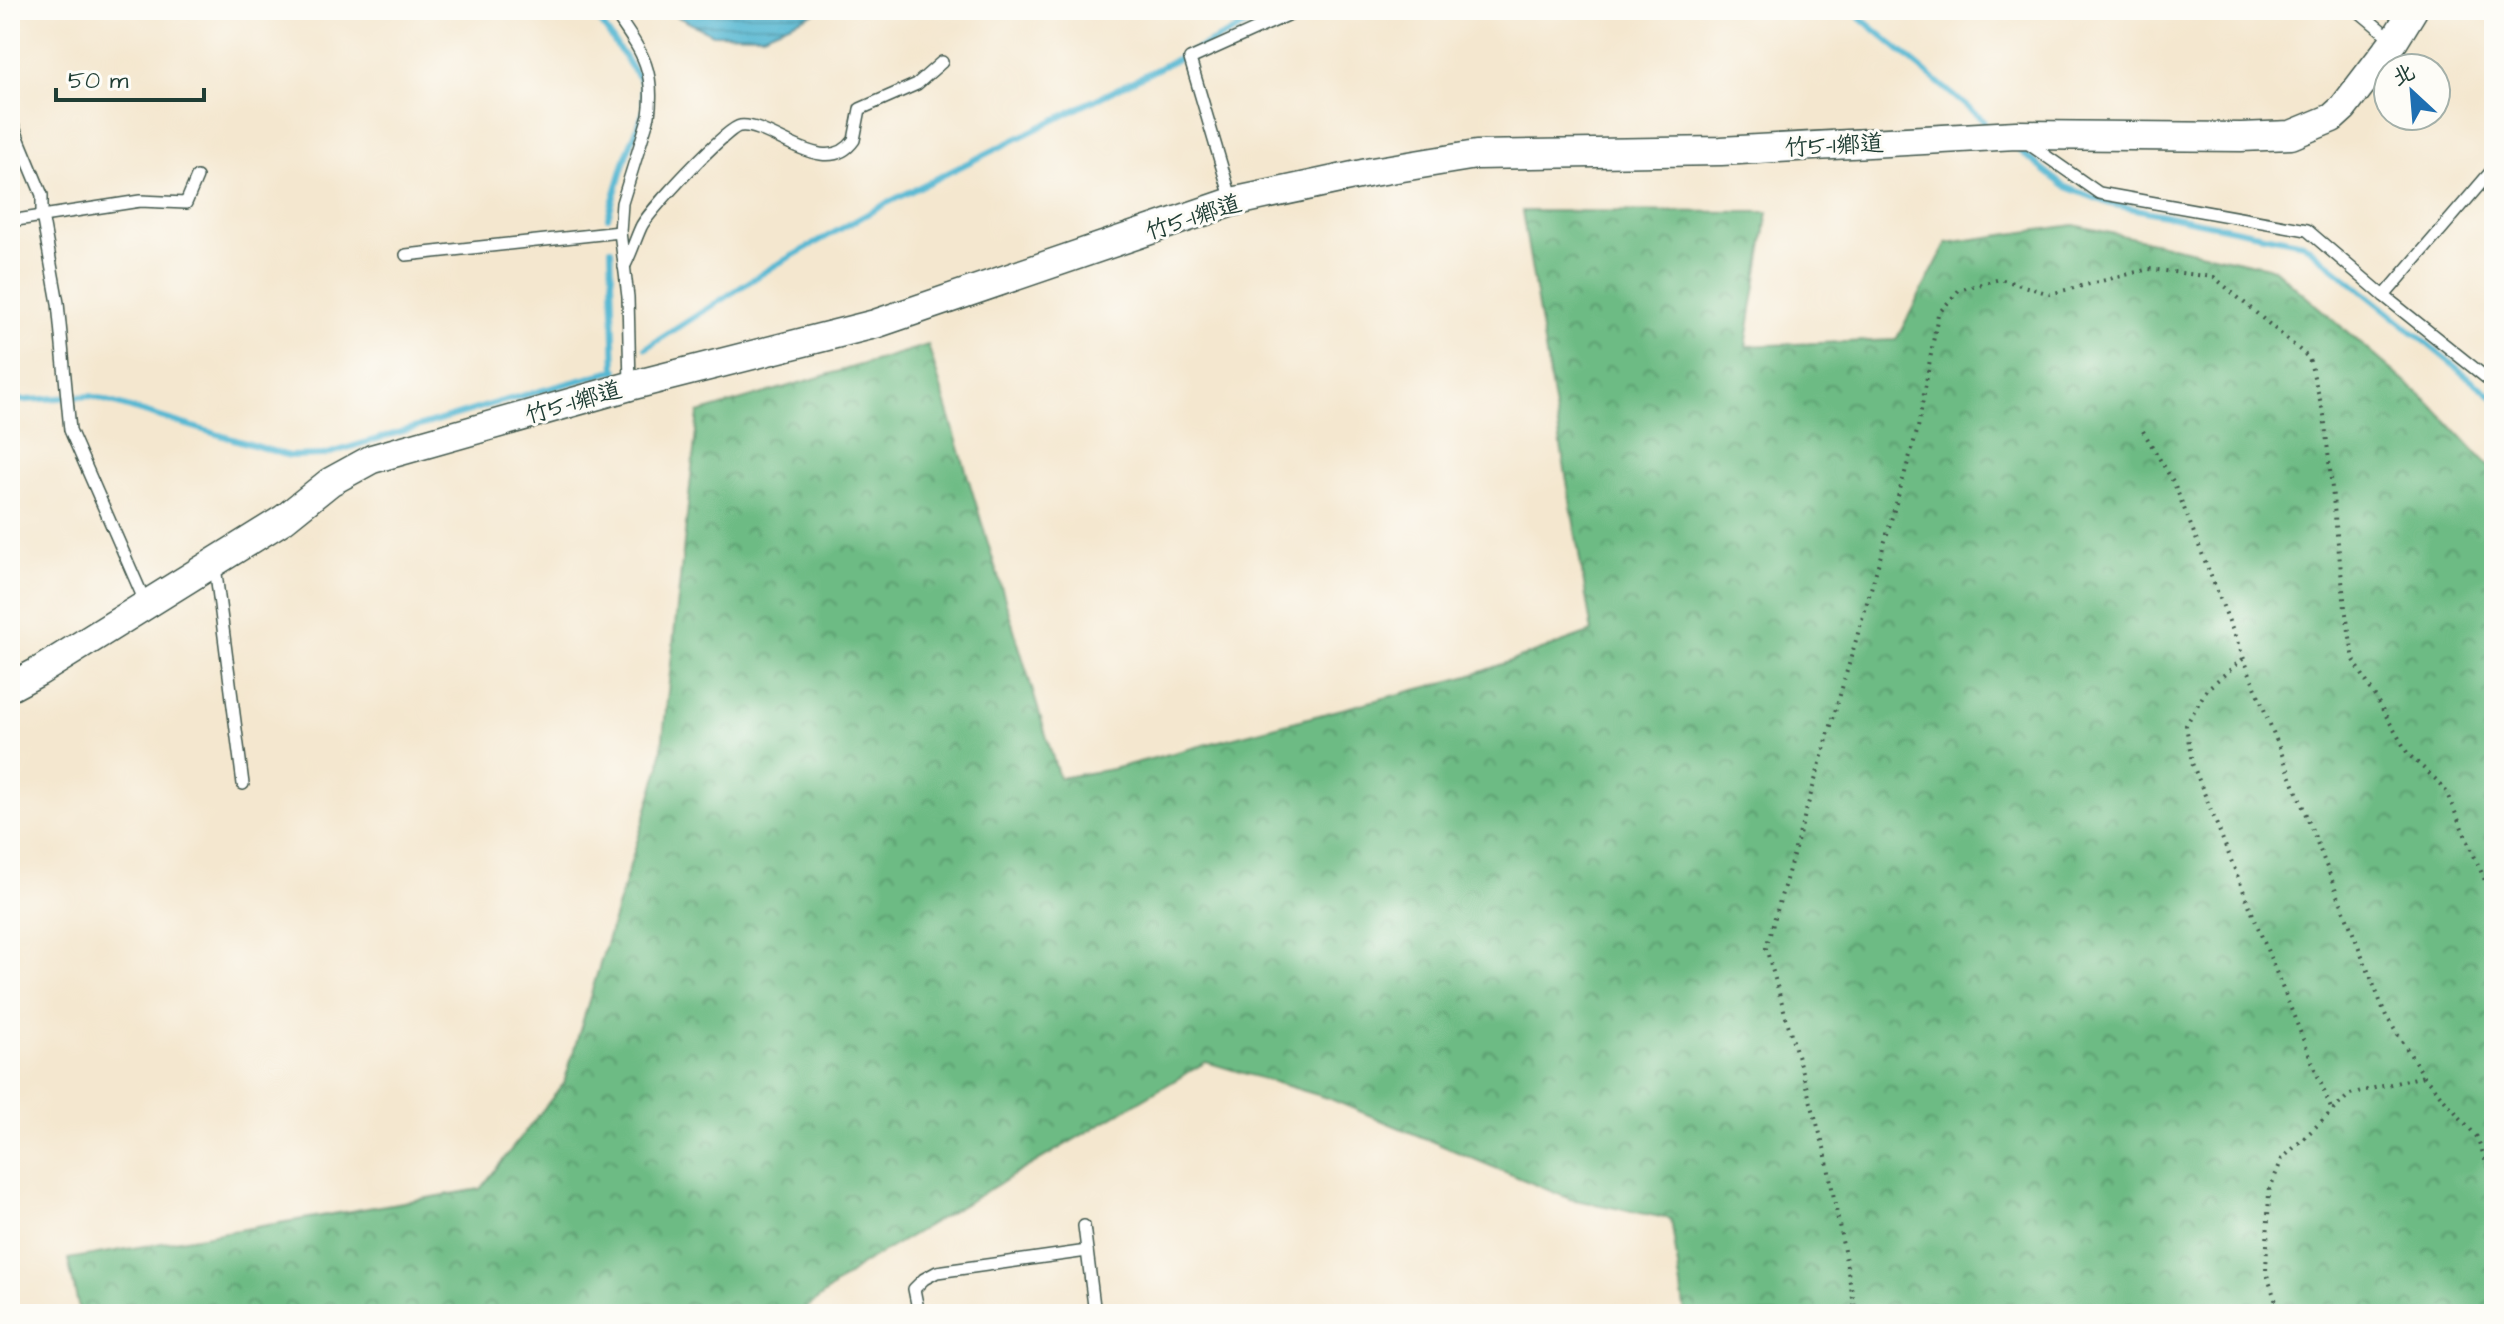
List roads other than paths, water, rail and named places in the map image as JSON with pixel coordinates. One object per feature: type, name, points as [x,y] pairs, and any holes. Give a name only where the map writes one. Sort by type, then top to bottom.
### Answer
[{"type":"street","name":"竹5-1鄉道","points":[[10,687],[284,519],[330,482],[372,459],[630,386],[875,324],[1232,202],[1372,172],[1476,155],[1721,151],[2016,135],[2291,135],[2332,118],[2343,108],[2394,41],[2413,10]]},
{"type":"lane","points":[[613,10],[648,65],[651,102],[627,182],[620,232],[628,297],[630,386]]},
{"type":"lane","points":[[1232,202],[1190,59],[1299,10]]},
{"type":"lane","points":[[2357,10],[2394,41]]},
{"type":"lane","points":[[624,267],[641,225],[718,140],[736,126],[749,126],[808,152],[826,154],[840,151],[854,140],[860,109],[917,84],[942,62]]},
{"type":"lane","points":[[10,118],[42,195],[42,215],[58,303],[70,430],[146,604]]},
{"type":"lane","points":[[2016,135],[2099,193],[2307,230],[2494,384]]},
{"type":"lane","points":[[2384,296],[2494,168]]},
{"type":"lane","points":[[10,221],[140,201],[186,203],[197,177]]},
{"type":"lane","points":[[406,255],[620,232]]},
{"type":"lane","points":[[214,562],[243,784]]},
{"type":"lane","points":[[1084,1226],[1095,1314]]},
{"type":"lane","points":[[919,1314],[914,1289],[937,1272],[1087,1251]]},
{"type":"water","points":[[670,10],[822,10],[763,35],[712,34]]},
{"type":"waterway","points":[[592,10],[641,81],[645,109],[626,156],[608,217]]},
{"type":"waterway","points":[[646,348],[774,266],[887,203],[1276,10]]},
{"type":"waterway","points":[[1851,10],[1984,121]]},
{"type":"waterway","points":[[2020,151],[2064,186],[2110,204],[2303,243],[2494,398]]},
{"type":"waterway","points":[[611,249],[615,371]]},
{"type":"waterway","points":[[10,401],[91,396],[289,456],[324,455],[617,370]]}]
